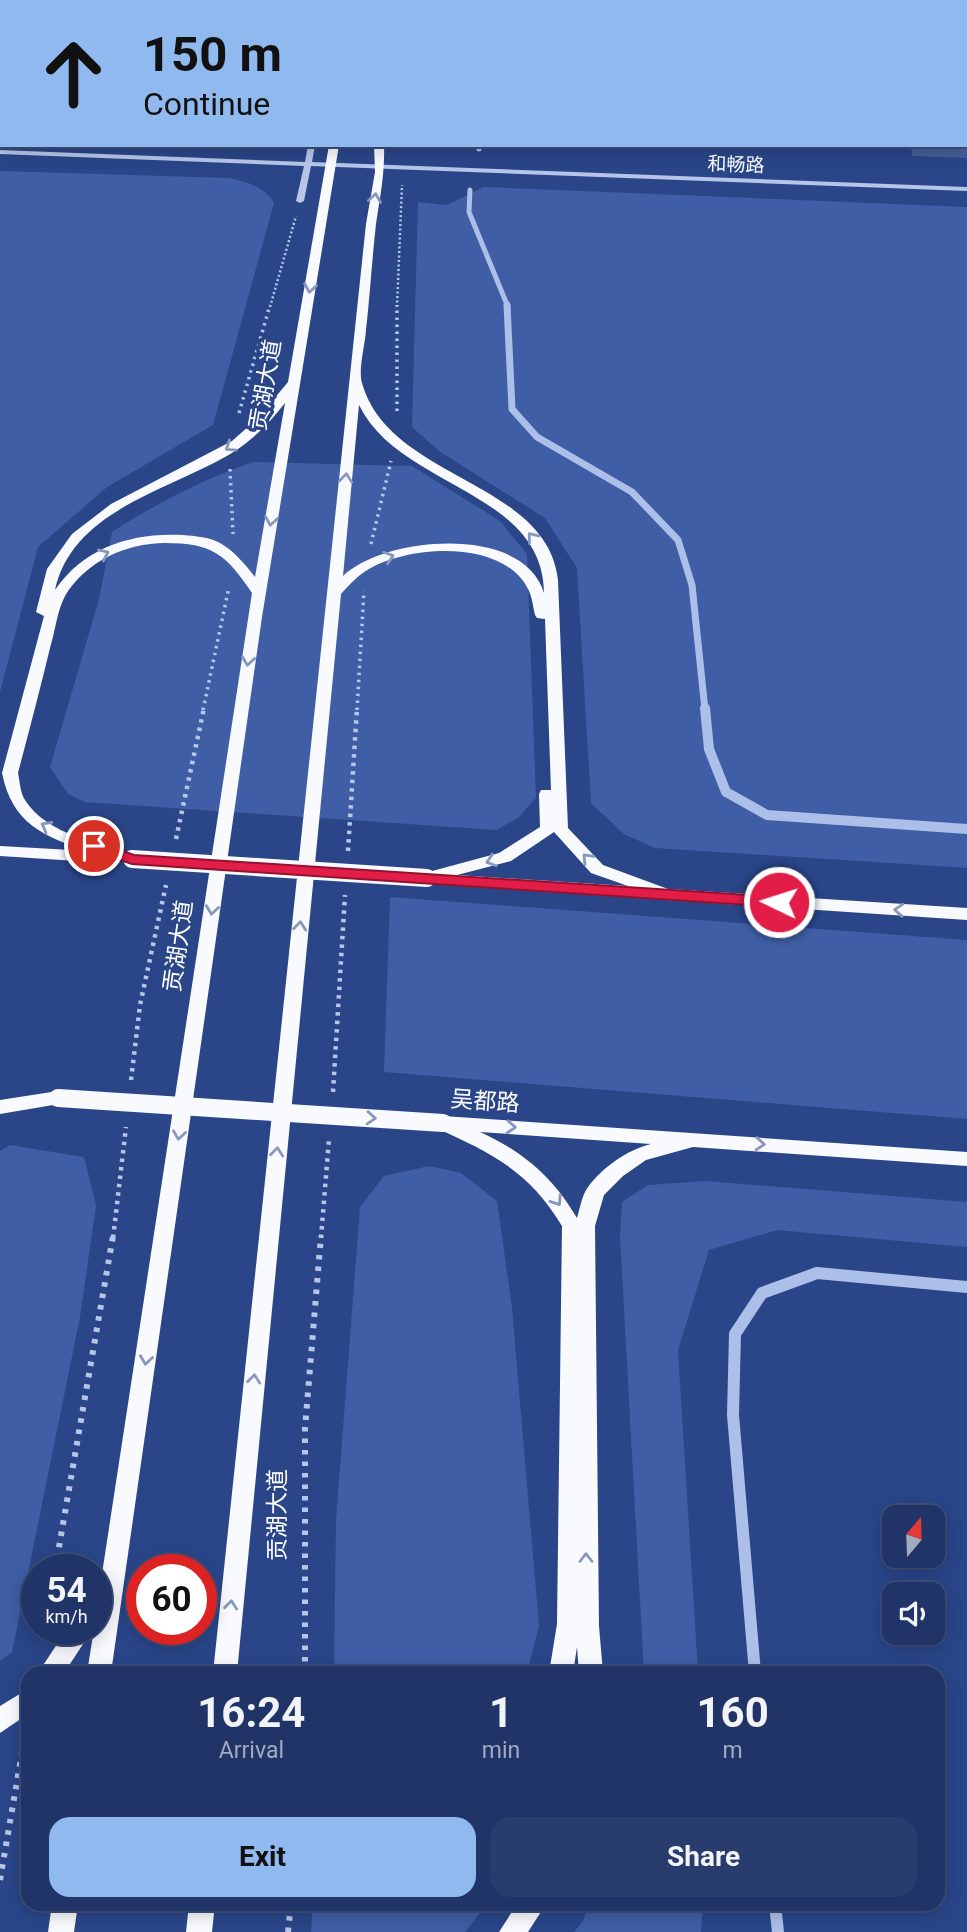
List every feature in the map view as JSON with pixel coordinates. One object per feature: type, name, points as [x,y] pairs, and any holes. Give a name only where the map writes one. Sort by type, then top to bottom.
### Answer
[{"type":"main road","name":"贡湖大道","points":[[100,1666],[259,593],[334,147]]},
{"type":"main road","name":"贡湖大道","points":[[226,1666],[333,594],[371,223],[379,169],[379,147]]},
{"type":"main road","points":[[0,770],[47,597],[51,573],[61,555],[94,522],[117,507],[230,449],[278,405],[294,381]]},
{"type":"main road","points":[[356,383],[377,425],[418,459],[517,520],[543,551],[549,566],[561,829],[597,869],[665,894]]},
{"type":"main road","points":[[132,859],[64,836],[36,821],[16,799],[10,773],[56,599],[67,580],[84,564],[105,551],[151,537],[191,540],[213,545],[234,561],[259,593]]},
{"type":"main road","points":[[333,594],[366,565],[415,549],[441,547],[468,549],[514,564],[531,580],[541,597],[548,829],[505,857],[428,878]]},
{"type":"main road","points":[[0,851],[967,914]]},
{"type":"main road","name":"吴都路","points":[[0,1094],[967,1159]]},
{"type":"main road","points":[[0,1107],[58,1098]]},
{"type":"main road","points":[[443,1123],[493,1146],[531,1169],[557,1198],[572,1226],[569,1624],[562,1666]]},
{"type":"main road","points":[[590,1666],[587,1626],[585,1226],[596,1192],[616,1171],[640,1154],[692,1139]]},
{"type":"main road","points":[[55,1666],[70,1645]]},
{"type":"main road","points":[[0,1721],[21,1705]]},
{"type":"main road","points":[[61,1932],[64,1911]]},
{"type":"main road","points":[[199,1932],[201,1911]]},
{"type":"main road","points":[[512,1932],[528,1911]]},
{"type":"street","name":"和畅路","points":[[0,154],[967,191]]},
{"type":"street","name":"和畅路","points":[[379,169],[967,191]]},
{"type":"lane","points":[[300,201],[312,147]]},
{"type":"path","points":[[347,860],[366,565],[396,442],[395,357],[404,172]]},
{"type":"path","points":[[333,1095],[345,888]]},
{"type":"path","name":"贡湖大道","points":[[305,1666],[305,1428],[329,1136]]},
{"type":"path","points":[[0,1880],[21,1761]]},
{"type":"path","points":[[288,1932],[290,1911]]},
{"type":"shaded area","points":[[0,171],[229,178],[266,192],[274,203],[213,425],[107,487],[38,547],[0,692]]},
{"type":"shaded area","points":[[484,187],[967,207],[967,868],[655,848],[624,834],[591,803],[577,568],[545,518],[439,451],[412,427],[418,202],[447,205]]},
{"type":"shaded area","points":[[253,462],[412,466],[500,521],[527,554],[536,798],[518,818],[496,830],[85,802],[68,794],[50,767],[99,599],[112,532],[180,493]]},
{"type":"shaded area","points":[[390,897],[967,940],[967,1119],[384,1072]]},
{"type":"shaded area","points":[[10,1145],[84,1157],[96,1205],[80,1317],[32,1554],[21,1554],[21,1608],[12,1652],[0,1661],[0,1151]]},
{"type":"shaded area","points":[[429,1166],[461,1173],[497,1201],[512,1308],[539,1626],[529,1666],[334,1666],[336,1520],[360,1207],[384,1176]]},
{"type":"shaded area","points":[[705,1181],[967,1202],[967,1247],[777,1230],[709,1250],[678,1350],[698,1666],[644,1666],[620,1237],[622,1202],[648,1185]]},
{"type":"shaded area","points":[[312,1911],[482,1911],[465,1932],[311,1932]]},
{"type":"shaded area","points":[[587,1911],[702,1911],[701,1932],[574,1932]]},
{"type":"waterway","points":[[470,190],[469,212],[508,307]]},
{"type":"waterway","points":[[507,305],[512,409],[537,437],[632,492],[678,540],[692,585],[705,710]]},
{"type":"waterway","points":[[705,708],[709,749],[726,792],[767,815],[967,829]]},
{"type":"waterway","points":[[754,1666],[733,1415],[735,1334],[762,1293],[817,1273],[967,1287]]},
{"type":"waterway","points":[[776,1911],[778,1932]]},
{"type":"route","points":[[94,846],[132,859],[779,902]]}]
